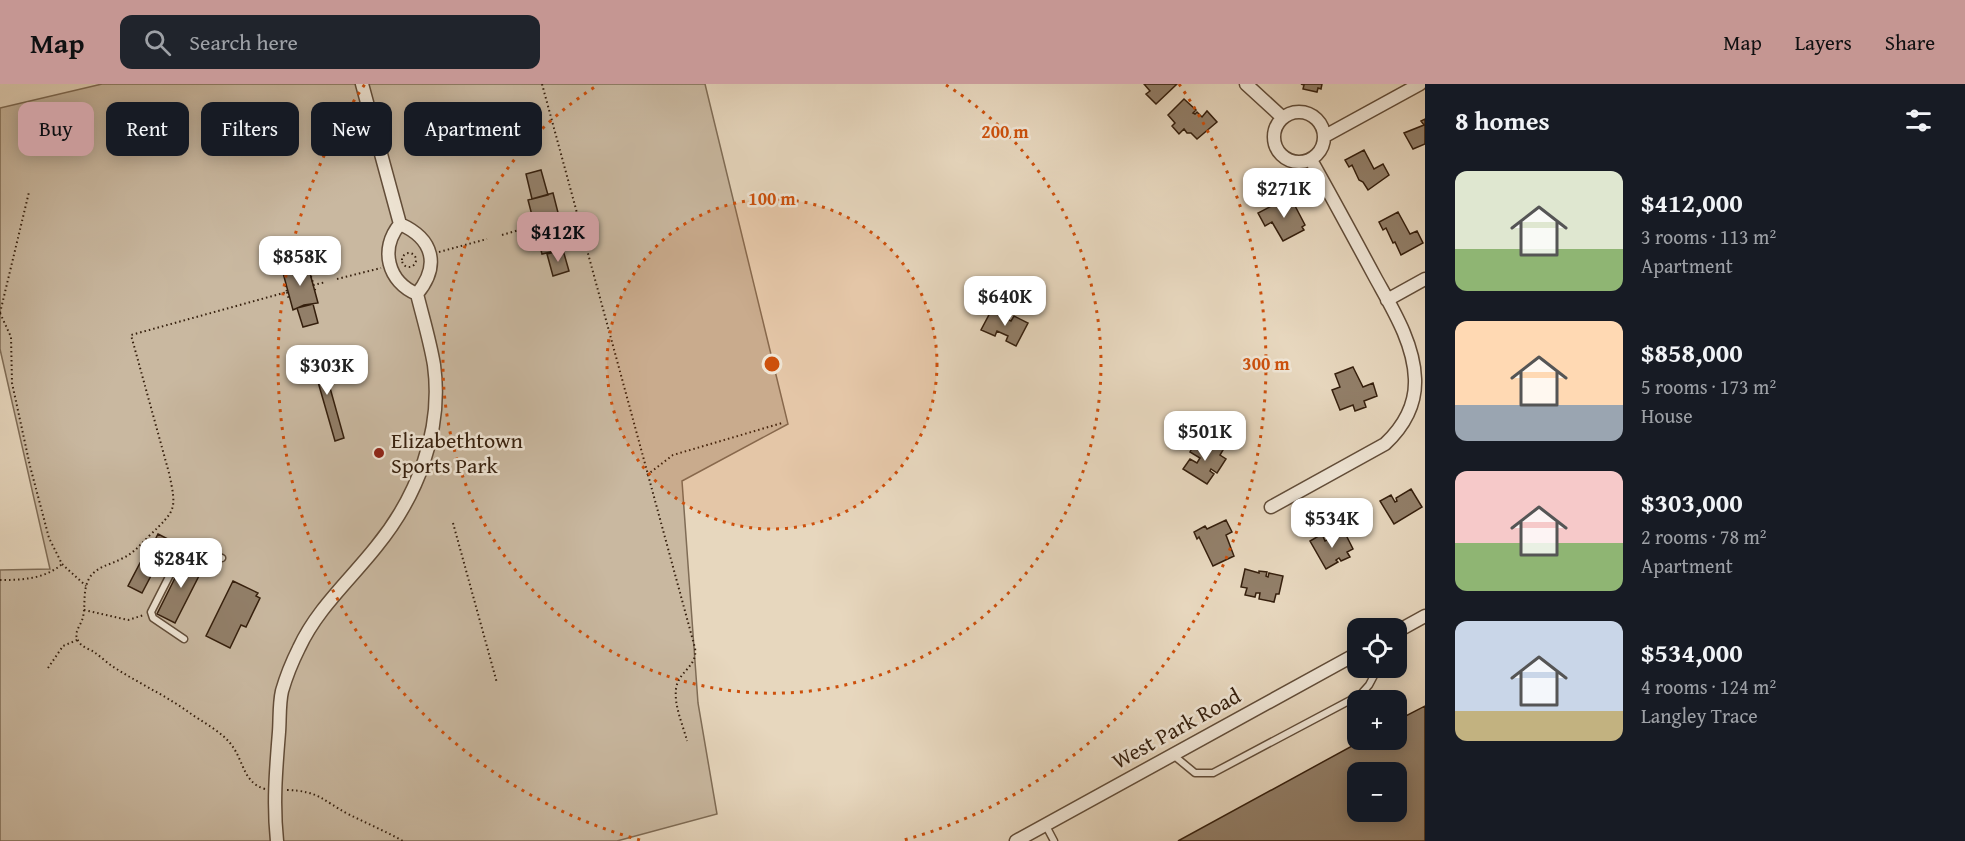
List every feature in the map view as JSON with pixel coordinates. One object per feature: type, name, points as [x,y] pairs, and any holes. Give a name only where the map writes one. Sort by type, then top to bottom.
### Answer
[{"type":"street","points":[[362,84],[400,224],[390,241],[389,260],[397,279],[405,289],[417,294]]},
{"type":"street","points":[[1246,84],[1283,118]]},
{"type":"street","points":[[1325,136],[1420,84]]},
{"type":"street","points":[[1298,112],[1313,116],[1323,128],[1325,136],[1321,150],[1311,160],[1295,162],[1280,154],[1276,147],[1274,131],[1283,118],[1298,112]]},
{"type":"street","points":[[1271,507],[1385,444],[1406,420],[1414,389],[1414,368],[1406,341],[1387,300],[1311,160]]},
{"type":"street","points":[[277,841],[274,790],[282,692],[310,627],[327,603],[375,549],[403,511],[422,468],[430,438],[435,392],[434,366],[417,294],[430,275],[432,266],[425,242],[409,228],[400,224]]},
{"type":"street","points":[[1387,300],[1425,279]]},
{"type":"street","points":[[1407,626],[1425,616]]},
{"type":"street","name":"West Park Road","points":[[1016,841],[1347,659]]},
{"type":"lane","points":[[184,639],[153,618],[151,612],[183,549],[191,547],[222,558]]},
{"type":"lane","points":[[1171,754],[1195,772],[1212,773],[1360,695],[1373,678]]},
{"type":"lane","points":[[1045,824],[1054,841]]},
{"type":"path","points":[[542,84],[696,656],[679,679],[676,688],[676,699],[687,741]]},
{"type":"path","points":[[29,192],[0,313],[10,337],[12,383],[49,538],[62,564],[86,586]]},
{"type":"path","points":[[502,235],[577,213]]},
{"type":"path","points":[[434,254],[487,239]]},
{"type":"path","points":[[414,255],[416,259],[414,266],[404,265],[403,256],[414,255]]},
{"type":"path","points":[[337,279],[386,266]]},
{"type":"path","points":[[311,276],[316,293]]},
{"type":"path","points":[[314,285],[326,282]]},
{"type":"path","points":[[285,283],[289,300]]},
{"type":"path","points":[[77,640],[77,630],[84,610],[86,586],[99,568],[132,553],[166,521],[174,507],[169,473],[131,335],[287,292]]},
{"type":"path","points":[[647,475],[673,455],[782,423]]},
{"type":"path","points":[[453,523],[497,683]]},
{"type":"path","points":[[0,580],[44,576],[62,564]]},
{"type":"path","points":[[84,610],[128,620],[144,615]]},
{"type":"path","points":[[48,668],[63,646],[77,640]]},
{"type":"path","points":[[77,640],[112,666],[171,700],[227,740],[234,748],[248,778],[255,785],[268,790]]},
{"type":"path","points":[[284,789],[304,790],[315,794],[347,813],[404,841]]},
{"type":"shaded area","name":"Elizabethtown Sports Park","points":[[102,84],[705,84],[788,424],[682,481],[698,703],[717,814],[617,841],[0,841],[0,570],[50,569],[0,349],[0,108],[18,104],[18,156],[94,156],[94,102],[26,102]]},
{"type":"building","points":[[1144,84],[1177,84],[1156,104],[1146,94],[1150,91]]},
{"type":"building","points":[[1301,84],[1322,84],[1321,89],[1318,88],[1317,92],[1303,89],[1304,85]]},
{"type":"building","points":[[1184,99],[1196,110],[1193,113],[1197,112],[1202,117],[1207,111],[1217,122],[1197,139],[1184,129],[1179,134],[1172,126],[1175,123],[1168,115]]},
{"type":"building","points":[[1425,119],[1425,144],[1413,149],[1404,133],[1424,125],[1421,121]]},
{"type":"building","points":[[1364,150],[1374,169],[1383,164],[1389,175],[1368,190],[1359,180],[1352,165],[1349,167],[1345,160]]},
{"type":"building","points":[[541,170],[548,195],[532,199],[526,174]]},
{"type":"building","points":[[553,193],[567,248],[542,254],[528,200]]},
{"type":"building","points":[[1287,198],[1290,204],[1293,202],[1305,225],[1302,227],[1304,230],[1283,241],[1272,222],[1265,226],[1258,213]]},
{"type":"building","points":[[1398,212],[1410,234],[1417,231],[1423,243],[1401,255],[1386,228],[1383,230],[1379,222]]},
{"type":"building","points":[[563,250],[569,271],[553,276],[547,254]]},
{"type":"building","points":[[299,252],[303,267],[288,270],[284,256]]},
{"type":"building","points":[[308,266],[318,303],[304,305],[293,310],[283,273]]},
{"type":"building","points":[[313,304],[318,323],[303,327],[297,308]]},
{"type":"building","points":[[991,311],[1011,321],[1014,316],[1028,323],[1016,346],[1006,341],[1008,336],[997,331],[995,336],[981,330]]},
{"type":"building","points":[[320,352],[344,438],[335,441],[310,354]]},
{"type":"building","points":[[1353,367],[1363,387],[1373,383],[1377,396],[1364,401],[1366,407],[1355,411],[1353,405],[1340,410],[1332,390],[1340,387],[1335,374]]},
{"type":"building","points":[[1209,441],[1223,450],[1220,455],[1226,459],[1217,473],[1211,469],[1210,471],[1214,474],[1207,484],[1183,469],[1190,459],[1197,463],[1200,458],[1190,452],[1195,443],[1204,449]]},
{"type":"building","points":[[1411,489],[1422,507],[1394,524],[1380,501],[1391,495],[1395,502],[1396,498]]},
{"type":"building","points":[[1226,520],[1232,532],[1226,535],[1234,556],[1213,566],[1199,537],[1197,539],[1194,532]]},
{"type":"building","points":[[1344,531],[1353,549],[1347,552],[1350,557],[1341,561],[1339,558],[1336,560],[1338,562],[1326,569],[1310,541],[1322,534],[1325,541]]},
{"type":"building","points":[[158,534],[168,539],[158,559],[148,554]]},
{"type":"building","points":[[187,554],[205,564],[175,623],[157,614]]},
{"type":"building","points":[[140,563],[154,570],[142,593],[128,586]]},
{"type":"building","points":[[1245,569],[1259,573],[1259,571],[1267,572],[1268,577],[1269,573],[1283,576],[1279,594],[1276,594],[1274,602],[1259,599],[1260,593],[1256,593],[1255,597],[1245,595],[1247,588],[1241,587]]},
{"type":"building","points":[[233,581],[258,593],[256,596],[260,598],[246,627],[241,625],[230,648],[206,636]]},
{"type":"building","points":[[1425,706],[1425,841],[1178,841],[1347,749],[1407,750],[1407,715]]},
{"type":"place","name":"Elizabethtown Sports Park","points":[[379,453]]}]
